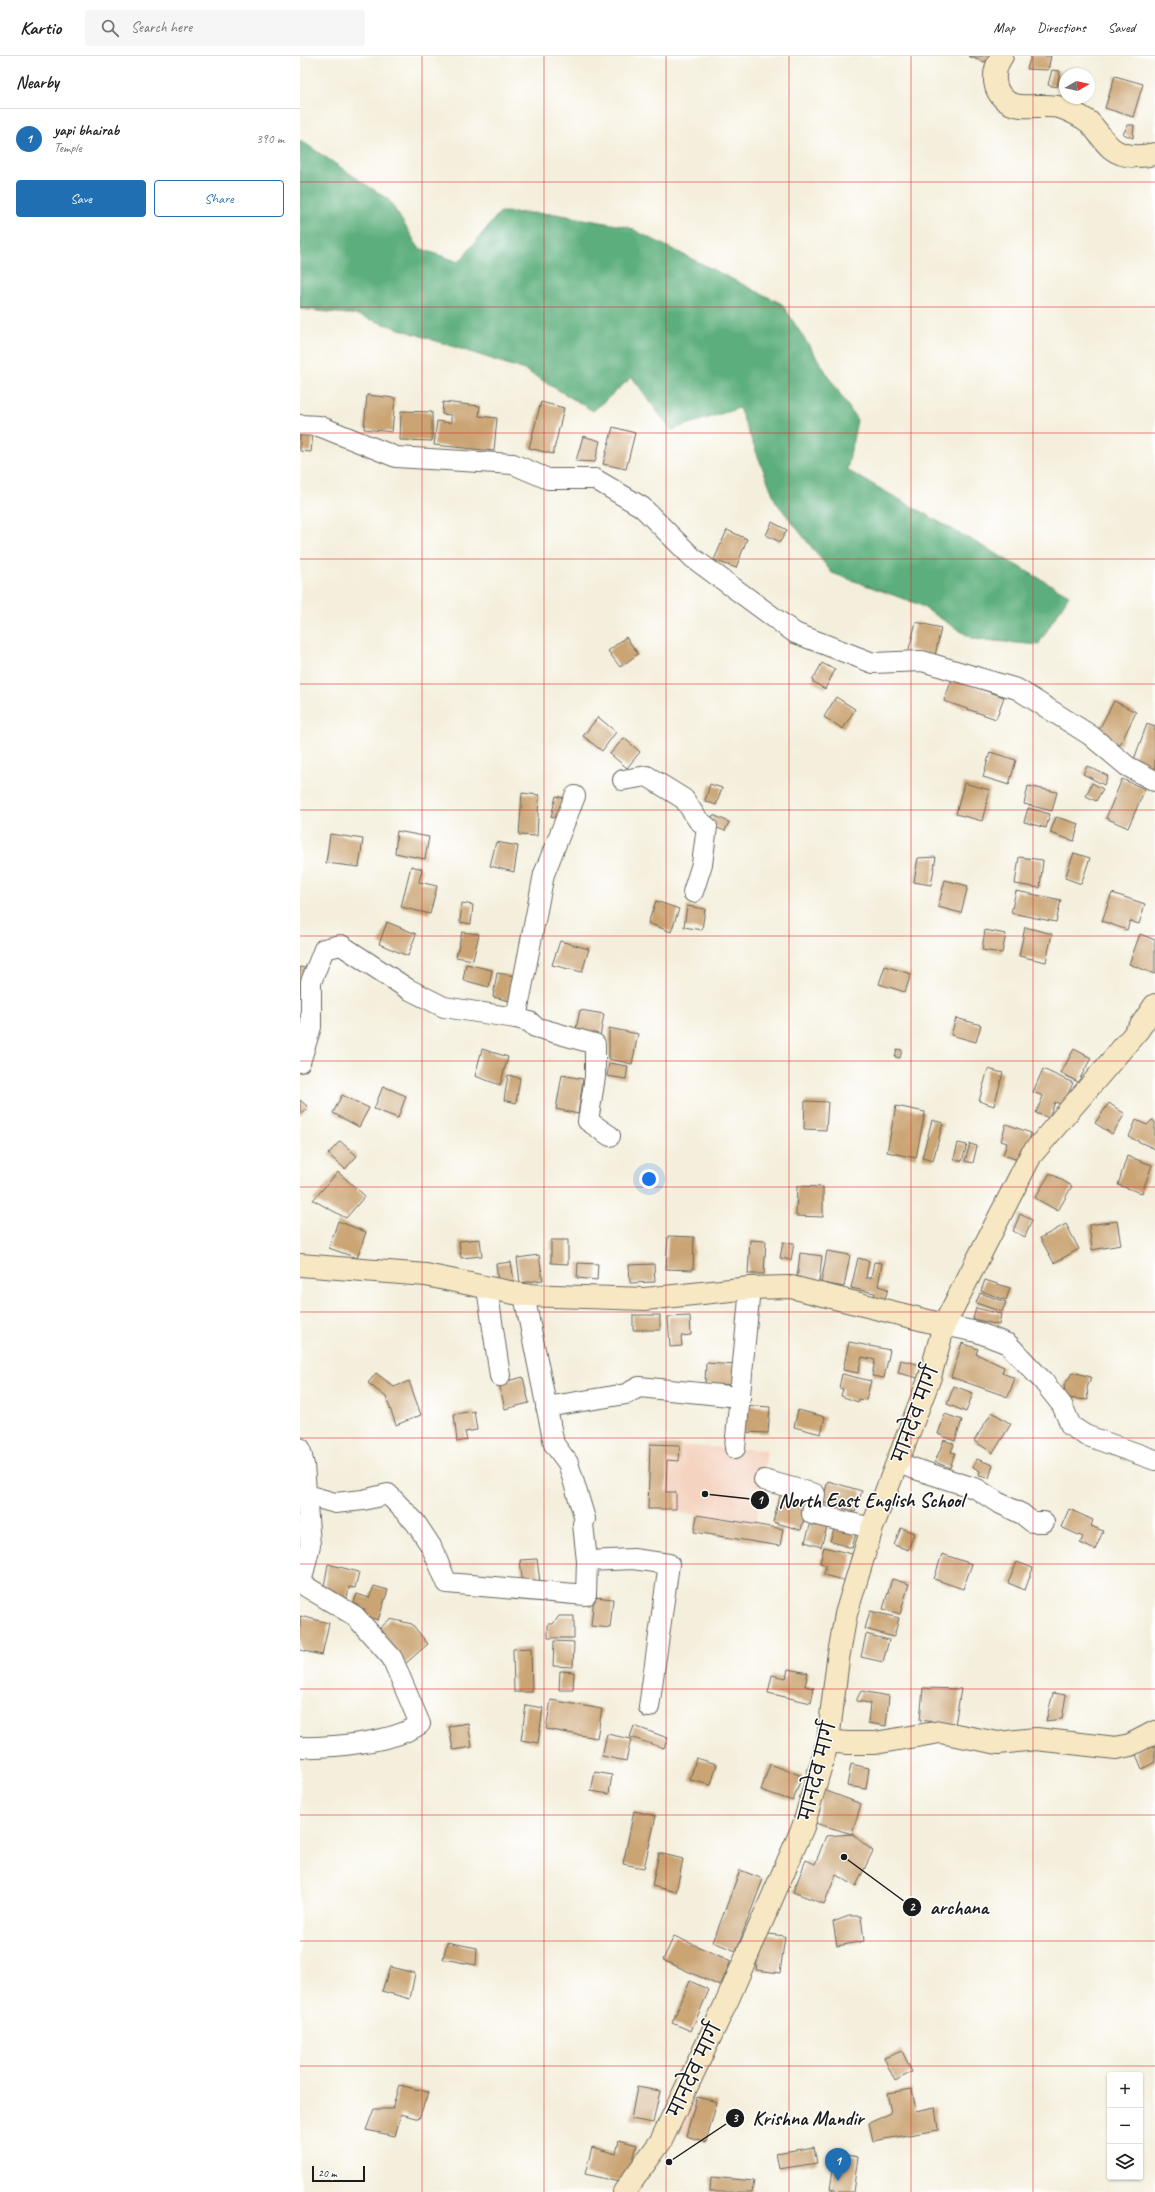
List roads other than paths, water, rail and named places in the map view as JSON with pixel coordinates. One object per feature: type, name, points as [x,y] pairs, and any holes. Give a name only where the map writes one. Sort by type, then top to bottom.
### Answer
[{"type":"main road","points":[[1002,56],[995,70],[994,80],[1005,100],[1017,105],[1061,108],[1088,122],[1111,148],[1120,153],[1141,157],[1155,154]]},
{"type":"main road","name":"मानदेव मार्ग","points":[[624,2192],[661,2141],[728,1999],[803,1827],[828,1741],[838,1659],[846,1614],[872,1528],[930,1377],[944,1325],[1030,1155],[1138,1030],[1155,1005]]},
{"type":"main road","points":[[300,1265],[426,1275],[524,1295],[645,1299],[750,1288],[791,1287],[944,1325]]},
{"type":"main road","points":[[828,1741],[847,1743],[875,1742],[940,1732],[998,1743],[1036,1739],[1116,1748],[1130,1745],[1155,1732]]},
{"type":"street","points":[[300,425],[319,426],[396,457],[513,464],[548,479],[596,479],[642,506],[693,558],[794,633],[873,663],[922,661],[1017,689],[1090,735],[1127,766],[1155,781]]},
{"type":"street","points":[[623,780],[648,776],[684,798],[698,820],[707,827],[702,864],[693,892]]},
{"type":"street","points":[[516,1018],[544,874],[575,796]]},
{"type":"street","points":[[300,1062],[311,1027],[311,982],[324,949],[341,945],[408,989],[444,1007],[516,1018],[530,1022],[535,1026],[595,1044],[595,1077],[588,1121],[610,1136]]},
{"type":"street","points":[[487,1288],[500,1376]]},
{"type":"street","points":[[735,1448],[750,1288]]},
{"type":"street","points":[[307,1495],[335,1503],[362,1500],[388,1494],[415,1522],[431,1546],[447,1583],[586,1595],[587,1561],[582,1524],[585,1518],[568,1463],[554,1444],[524,1295]]},
{"type":"street","points":[[944,1325],[977,1332],[1008,1344],[1043,1381],[1062,1405],[1071,1426],[1085,1435],[1155,1460]]},
{"type":"street","points":[[546,1407],[626,1394],[639,1387],[740,1397]]},
{"type":"street","points":[[300,1448],[304,1465],[310,1545],[300,1583],[355,1616],[392,1658],[420,1724],[411,1730],[358,1744],[300,1747]]},
{"type":"street","points":[[897,1463],[977,1488],[997,1502],[1022,1514],[1032,1522],[1044,1522]]},
{"type":"street","points":[[764,1480],[815,1494],[812,1514],[872,1528]]},
{"type":"street","points":[[587,1561],[633,1559],[669,1564],[649,1707]]},
{"type":"place","name":"North East English School","points":[[705,1494]]},
{"type":"place","name":"archana","points":[[844,1857]]},
{"type":"place","name":"Krishna Mandir","points":[[669,2162]]},
{"type":"place","name":"yapi bhairab","points":[[838,2181]]}]
